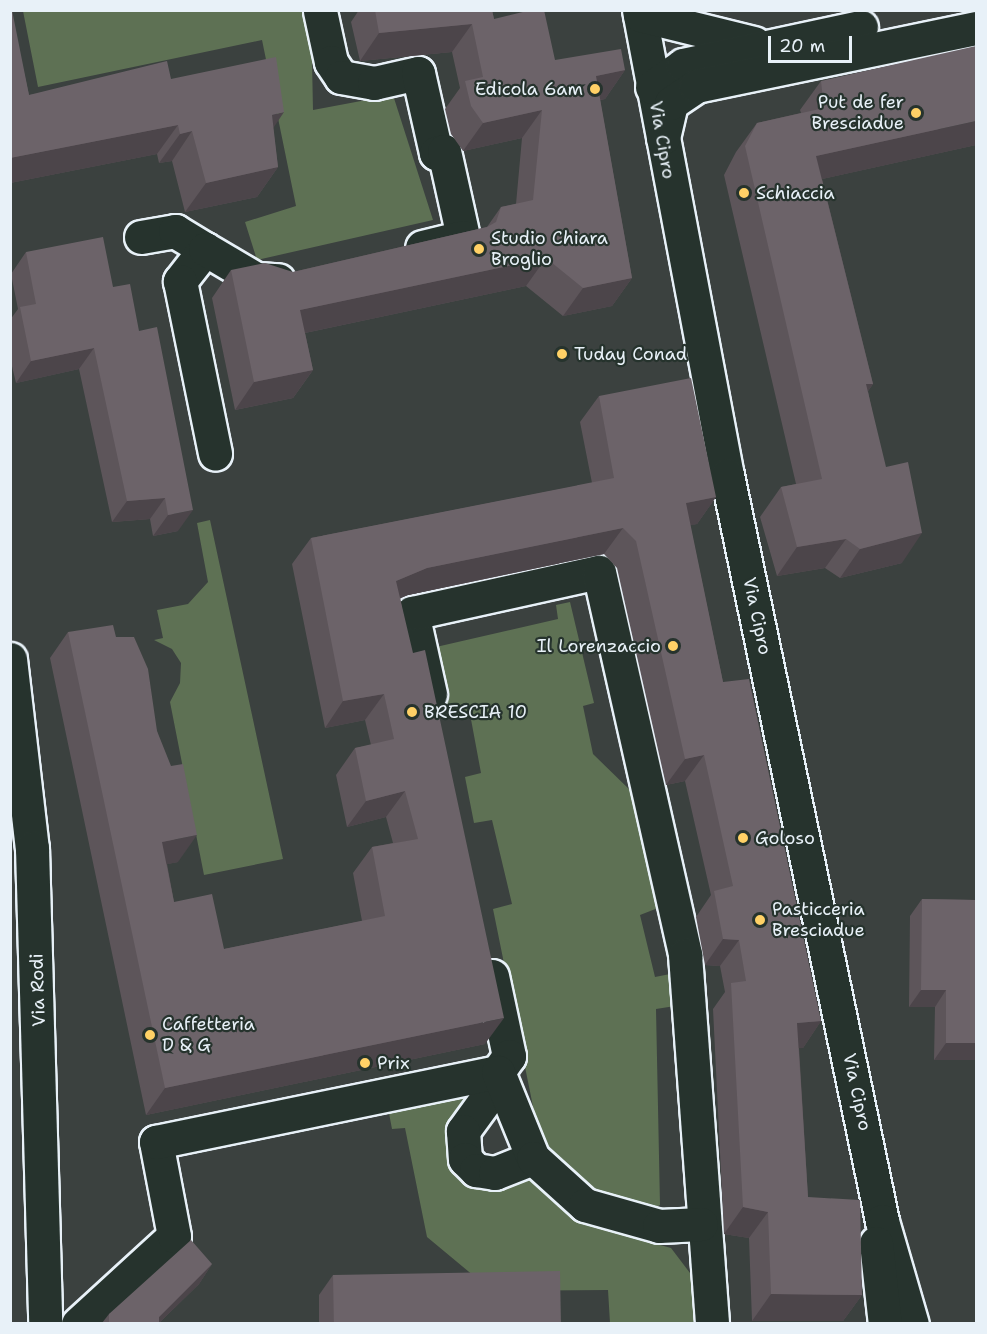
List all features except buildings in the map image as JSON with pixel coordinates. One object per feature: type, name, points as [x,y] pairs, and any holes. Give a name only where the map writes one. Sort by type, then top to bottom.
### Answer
[{"type":"street","points":[[652,87],[674,69],[761,44],[951,10]]},
{"type":"street","points":[[320,11],[331,62],[341,78],[374,83],[418,73],[436,153],[444,151],[463,237],[394,253]]},
{"type":"street","points":[[640,13],[761,44]]},
{"type":"street","name":"Via Cipro","points":[[640,13],[663,143],[882,1221],[912,1323]]},
{"type":"street","points":[[663,143],[671,103],[696,87],[976,28]]},
{"type":"street","points":[[141,237],[175,231],[269,282],[315,272]]},
{"type":"street","points":[[205,249],[180,281],[215,453]]},
{"type":"street","points":[[438,730],[412,613],[599,572],[685,955],[701,1224],[712,1323]]},
{"type":"street","name":"Via Rodi","points":[[10,659],[36,935],[45,1323]]},
{"type":"street","points":[[78,1323],[174,1236],[156,1142],[498,1072],[509,1056],[484,940]]},
{"type":"street","points":[[498,1072],[533,1158],[585,1205],[659,1226],[701,1224]]},
{"type":"street","points":[[484,1102],[463,1131],[465,1159],[476,1170],[495,1173],[533,1158]]},
{"type":"street","name":"Via Cipro","points":[[882,1221],[874,1251],[885,1323]]},
{"type":"green space","points":[[23,11],[311,11],[313,110],[393,95],[433,220],[257,260],[245,222],[296,206],[262,40],[38,87]]},
{"type":"green space","points":[[210,520],[283,859],[204,875],[170,702],[180,683],[181,663],[172,649],[154,640],[163,638],[157,610],[188,604],[208,582],[197,523]]},
{"type":"green space","points":[[570,602],[594,703],[583,706],[593,754],[633,793],[658,908],[640,915],[655,977],[670,974],[675,1006],[656,1009],[660,1205],[654,1208],[594,1193],[555,1162],[539,1136],[493,909],[512,904],[492,820],[474,823],[465,777],[481,773],[470,714],[449,717],[436,647],[558,619],[556,605]]},
{"type":"green space","points":[[467,1094],[474,1096],[448,1144],[523,1174],[561,1209],[592,1226],[671,1248],[690,1273],[696,1323],[610,1323],[608,1290],[492,1291],[427,1237],[405,1128],[392,1129],[388,1108]]},
{"type":"place","name":"Edicola 6am","points":[[595,89]]},
{"type":"place","name":"Put de fer Bresciadue","points":[[916,113]]},
{"type":"place","name":"Schiaccia","points":[[744,193]]},
{"type":"place","name":"Studio Chiara Broglio","points":[[479,249]]},
{"type":"place","name":"Tuday Conad","points":[[562,354]]},
{"type":"place","name":"Il Lorenzaccio","points":[[673,646]]},
{"type":"place","name":"BRESCIA 10","points":[[412,712]]},
{"type":"place","name":"Goloso","points":[[743,838]]},
{"type":"place","name":"Pasticceria Bresciadue","points":[[760,920]]},
{"type":"place","name":"Caffetteria D & G","points":[[150,1035]]},
{"type":"place","name":"Prix","points":[[365,1063]]}]
